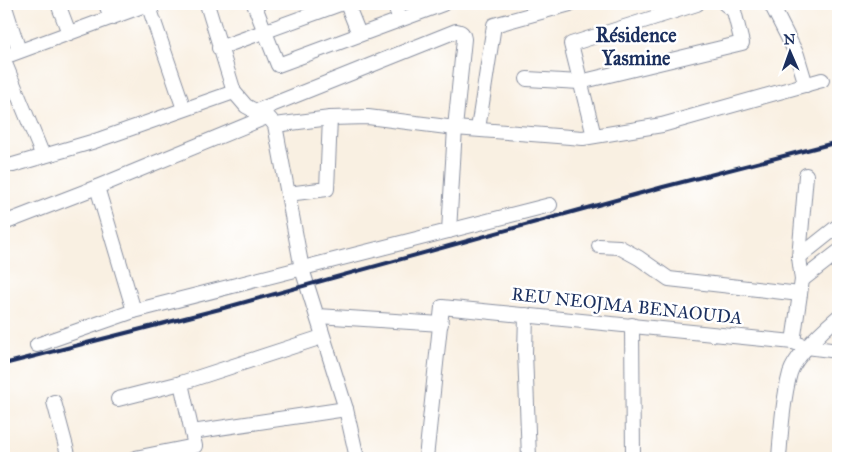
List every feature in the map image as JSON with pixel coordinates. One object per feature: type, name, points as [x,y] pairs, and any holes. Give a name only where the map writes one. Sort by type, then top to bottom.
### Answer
[{"type":"street","points":[[4,4],[19,51]]},
{"type":"street","points":[[58,4],[69,33]]},
{"type":"street","points":[[106,4],[111,18]]},
{"type":"street","points":[[4,57],[148,4],[184,109]]},
{"type":"street","points":[[207,4],[234,92],[246,106],[264,118],[368,117],[455,128],[583,138],[662,125],[822,80]]},
{"type":"street","points":[[254,4],[278,65],[442,4]]},
{"type":"street","points":[[347,4],[360,34]]},
{"type":"street","points":[[394,4],[400,19]]},
{"type":"street","points":[[478,129],[494,25],[570,4]]},
{"type":"street","points":[[594,136],[571,44],[697,4]]},
{"type":"street","points":[[771,4],[798,55],[806,85]]},
{"type":"street","points":[[219,48],[265,32],[331,5]]},
{"type":"street","points":[[528,79],[580,82],[742,44],[734,6]]},
{"type":"street","points":[[4,223],[264,118],[456,31],[463,34],[464,39],[455,128],[449,231]]},
{"type":"street","points":[[4,61],[43,156]]},
{"type":"street","points":[[13,165],[95,141],[234,92]]},
{"type":"street","points":[[264,118],[288,194],[302,269],[346,410],[357,458]]},
{"type":"street","points":[[288,194],[327,190],[330,118]]},
{"type":"street","points":[[793,342],[801,287],[799,257],[806,175]]},
{"type":"street","points":[[97,187],[134,311]]},
{"type":"street","points":[[37,345],[134,311],[550,205]]},
{"type":"street","points":[[799,257],[838,226]]},
{"type":"street","points":[[599,246],[619,247],[639,258],[669,279],[801,287],[838,252]]},
{"type":"street","name":"REU NEOJMA BENAOUDA","points":[[441,324],[442,307],[793,342],[807,347],[838,350]]},
{"type":"street","points":[[526,315],[525,352],[529,458]]},
{"type":"street","points":[[318,316],[441,324],[426,458]]},
{"type":"street","points":[[779,458],[783,418],[791,371],[807,347],[838,317]]},
{"type":"street","points":[[632,325],[633,458]]},
{"type":"street","points":[[118,400],[182,383],[322,337]]},
{"type":"street","points":[[135,458],[195,446],[182,383]]},
{"type":"street","points":[[54,402],[69,458]]},
{"type":"street","points":[[192,432],[346,410]]},
{"type":"railway","points":[[4,364],[220,309],[663,187],[838,142]]},
{"type":"district","name":"Résidence Yasmine","points":[[636,46]]}]
